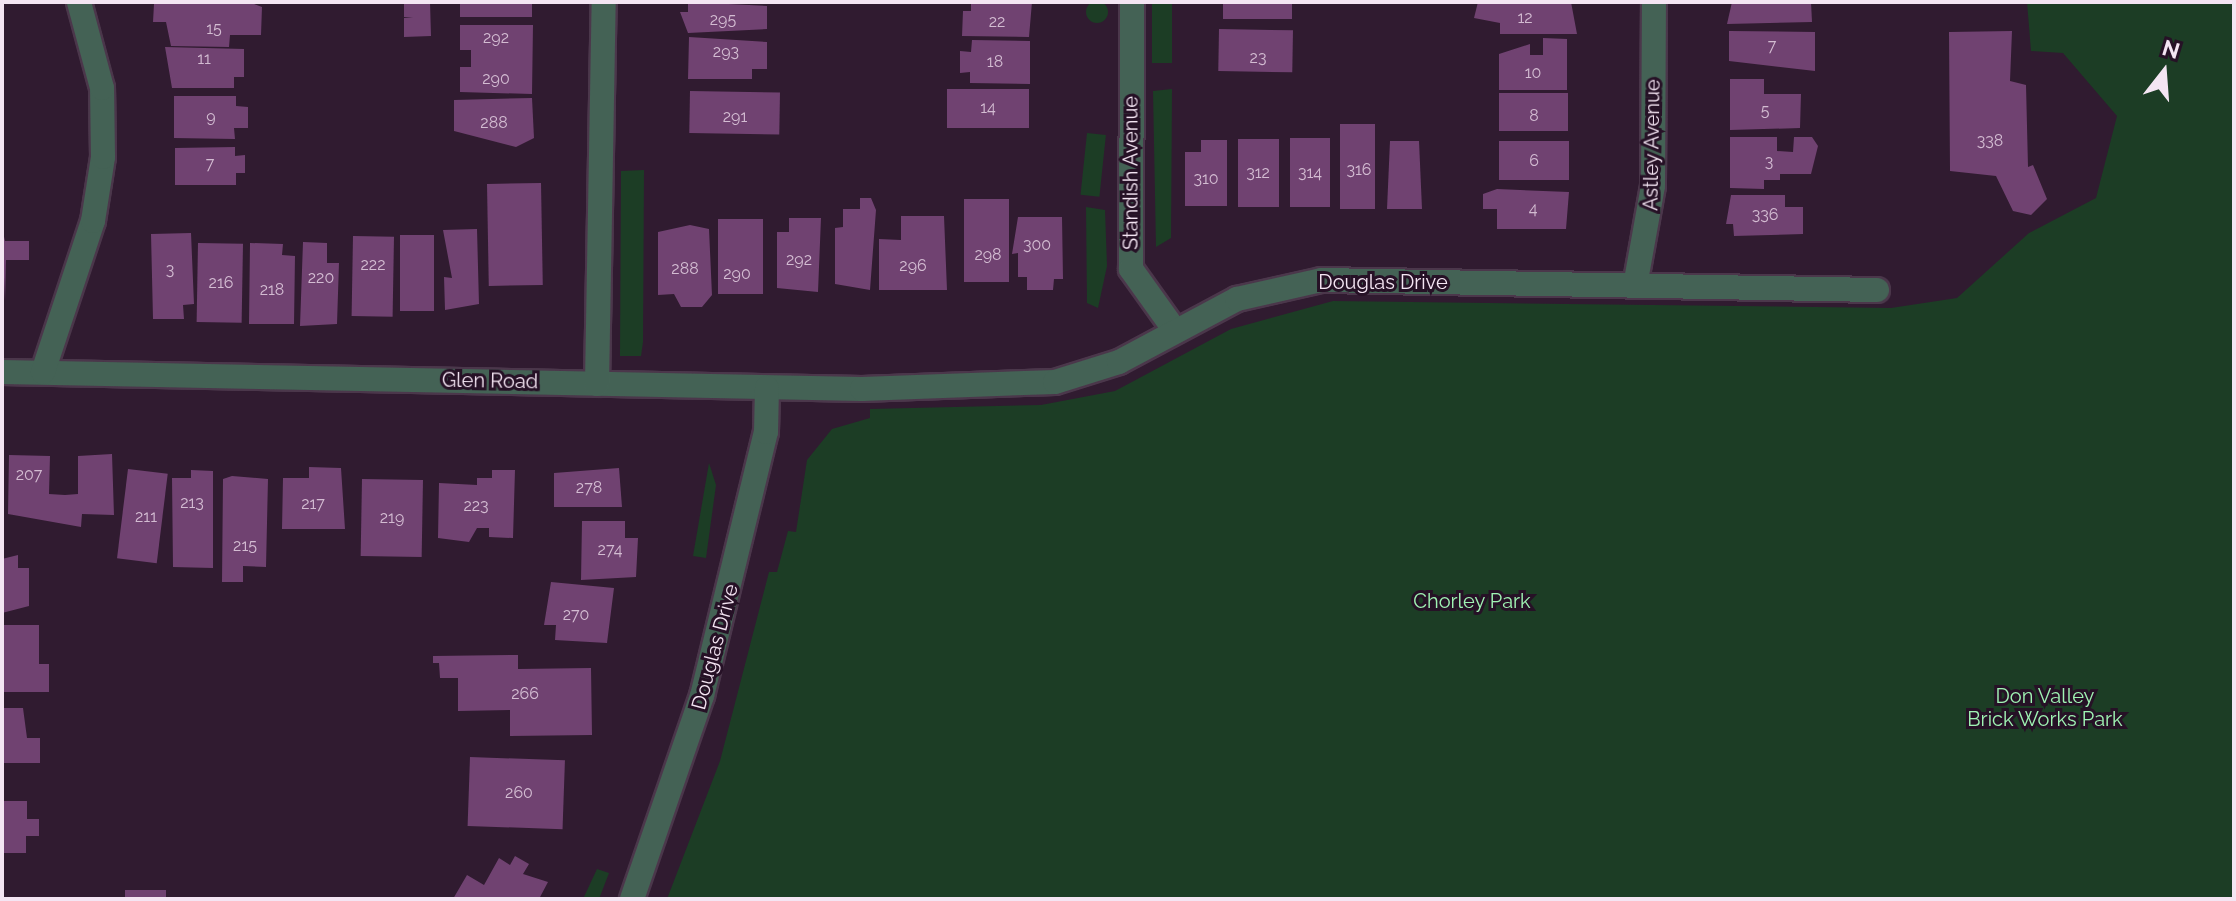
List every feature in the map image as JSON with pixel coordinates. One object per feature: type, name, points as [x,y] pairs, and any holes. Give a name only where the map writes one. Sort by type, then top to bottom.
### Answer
[{"type":"street","points":[[43,372],[93,221],[103,157],[102,88],[79,2]]},
{"type":"street","points":[[597,384],[604,2]]},
{"type":"street","name":"Standish Avenue","points":[[1132,2],[1131,269],[1174,329]]},
{"type":"street","name":"Astley Avenue","points":[[1635,286],[1653,186],[1654,2]]},
{"type":"street","name":"Douglas Drive","points":[[597,384],[767,388],[1055,382],[1110,366],[1174,329],[1237,299],[1321,280],[1877,290]]},
{"type":"street","name":"Glen Road","points":[[2,372],[597,384]]},
{"type":"street","name":"Douglas Drive","points":[[632,899],[706,681],[769,419],[767,388]]},
{"type":"green space","points":[[1097,1],[1105,4],[1108,12],[1105,20],[1097,23],[1089,20],[1086,12],[1089,4]]},
{"type":"green space","points":[[1152,2],[1172,2],[1172,63],[1152,63]]},
{"type":"green space","name":"Chorley Park","points":[[2027,2],[2234,2],[2234,899],[667,899],[720,761],[769,572],[777,572],[788,531],[796,532],[807,460],[832,429],[870,418],[870,409],[1041,405],[1115,391],[1231,329],[1333,301],[1891,308],[1957,298],[2029,233],[2096,198],[2117,116],[2063,53],[2031,51]]},
{"type":"green space","points":[[1172,89],[1171,238],[1156,247],[1153,91]]},
{"type":"green space","points":[[1087,133],[1106,135],[1099,197],[1081,195]]},
{"type":"green space","points":[[644,170],[643,342],[641,356],[620,356],[621,171]]},
{"type":"green space","points":[[1086,207],[1105,210],[1107,266],[1098,308],[1087,303]]},
{"type":"green space","points":[[709,463],[716,485],[706,558],[693,556]]},
{"type":"green space","points":[[597,869],[609,873],[599,899],[583,899]]},
{"type":"building","points":[[249,2],[262,7],[261,35],[230,35],[229,47],[171,46],[166,22],[153,22],[154,4]]},
{"type":"building","points":[[404,2],[430,2],[431,36],[404,37],[404,18],[413,17],[404,17]]},
{"type":"building","points":[[460,2],[532,2],[532,17],[460,17]]},
{"type":"building","points":[[688,2],[767,6],[767,29],[688,33],[680,12],[688,12]]},
{"type":"building","points":[[971,2],[1032,2],[1029,37],[962,36],[963,11],[971,11]]},
{"type":"building","points":[[1223,2],[1292,2],[1292,19],[1223,19]]},
{"type":"building","points":[[1478,2],[1571,2],[1577,34],[1500,34],[1500,23],[1474,18]]},
{"type":"building","points":[[1732,2],[1811,2],[1812,22],[1727,24]]},
{"type":"building","points":[[460,25],[533,25],[532,94],[460,92],[460,67],[471,67],[471,50],[460,50]]},
{"type":"building","points":[[1219,29],[1293,30],[1292,72],[1218,71]]},
{"type":"building","points":[[1729,31],[1815,32],[1815,71],[1729,61]]},
{"type":"building","points":[[2012,31],[2010,81],[2026,85],[2028,167],[2033,165],[2047,199],[2031,215],[2013,211],[1996,176],[1950,171],[1949,32]]},
{"type":"building","points":[[689,37],[767,42],[767,69],[752,69],[752,79],[688,79]]},
{"type":"building","points":[[1543,38],[1567,39],[1567,90],[1499,90],[1499,54],[1530,44],[1530,55],[1543,55]]},
{"type":"building","points":[[972,40],[1030,41],[1030,84],[970,83],[970,72],[960,73],[960,51],[971,52]]},
{"type":"building","points":[[165,47],[244,49],[244,77],[234,77],[234,88],[172,88]]},
{"type":"building","points":[[1730,79],[1764,79],[1764,94],[1801,94],[1800,128],[1730,130]]},
{"type":"building","points":[[947,89],[1029,89],[1029,128],[947,128]]},
{"type":"building","points":[[690,91],[780,93],[779,135],[689,133]]},
{"type":"building","points":[[1499,93],[1568,93],[1568,131],[1499,131]]},
{"type":"building","points":[[174,96],[236,96],[236,106],[248,107],[248,128],[234,128],[235,139],[174,138]]},
{"type":"building","points":[[532,98],[534,138],[516,147],[454,131],[454,100]]},
{"type":"building","points":[[1340,124],[1375,124],[1375,209],[1340,209]]},
{"type":"building","points":[[1730,137],[1777,137],[1777,151],[1793,152],[1794,137],[1812,137],[1818,146],[1811,174],[1780,174],[1780,180],[1764,180],[1764,189],[1730,188]]},
{"type":"building","points":[[1290,138],[1330,138],[1330,207],[1290,207]]},
{"type":"building","points":[[1238,139],[1279,139],[1279,207],[1238,207]]},
{"type":"building","points":[[1201,140],[1227,140],[1227,206],[1185,206],[1185,152],[1201,152]]},
{"type":"building","points":[[1390,141],[1419,141],[1422,209],[1387,209]]},
{"type":"building","points":[[1499,141],[1569,141],[1569,180],[1499,180]]},
{"type":"building","points":[[235,147],[235,156],[245,155],[245,173],[236,173],[236,185],[175,185],[175,148]]},
{"type":"building","points":[[541,183],[543,285],[489,286],[487,184]]},
{"type":"building","points":[[1497,189],[1569,192],[1566,229],[1497,229],[1497,209],[1483,209],[1483,194]]},
{"type":"building","points":[[1731,195],[1785,195],[1785,207],[1803,207],[1803,234],[1734,236],[1733,224],[1726,224]]},
{"type":"building","points":[[860,198],[871,198],[876,210],[870,290],[835,284],[835,228],[843,227],[843,209],[860,209]]},
{"type":"building","points":[[964,199],[1009,199],[1009,282],[964,282]]},
{"type":"building","points":[[901,216],[944,216],[947,290],[879,290],[879,239],[901,240]]},
{"type":"building","points":[[1018,217],[1062,217],[1063,279],[1054,279],[1053,290],[1027,290],[1027,277],[1018,277],[1018,253],[1012,254]]},
{"type":"building","points":[[789,218],[821,218],[818,292],[777,288],[777,232],[789,232]]},
{"type":"building","points":[[718,219],[763,219],[763,294],[718,294]]},
{"type":"building","points":[[690,225],[709,229],[712,295],[702,307],[681,307],[674,294],[658,295],[658,232]]},
{"type":"building","points":[[2,228],[5,241],[29,241],[29,260],[6,260],[5,301]]},
{"type":"building","points":[[477,229],[479,304],[445,310],[444,277],[452,278],[443,230]]},
{"type":"building","points":[[191,233],[194,304],[183,305],[184,319],[153,319],[151,234]]},
{"type":"building","points":[[400,235],[434,235],[434,311],[400,311]]},
{"type":"building","points":[[353,236],[394,237],[393,317],[352,316]]},
{"type":"building","points":[[303,242],[327,243],[327,263],[339,263],[337,324],[300,326]]},
{"type":"building","points":[[198,243],[243,244],[242,323],[197,322]]},
{"type":"building","points":[[250,243],[283,244],[282,255],[295,256],[294,324],[249,324]]},
{"type":"building","points":[[112,454],[114,515],[82,514],[81,527],[8,514],[9,455],[50,456],[49,494],[65,495],[78,494],[78,456]]},
{"type":"building","points":[[309,467],[341,468],[345,529],[282,529],[283,478],[309,478]]},
{"type":"building","points":[[619,468],[622,507],[554,507],[554,473]]},
{"type":"building","points":[[128,469],[168,474],[157,563],[117,558]]},
{"type":"building","points":[[191,470],[213,471],[213,568],[173,567],[172,478],[191,478]]},
{"type":"building","points":[[492,470],[515,470],[513,538],[489,537],[489,528],[477,528],[469,542],[438,538],[439,483],[477,485],[477,478],[492,478]]},
{"type":"building","points":[[232,476],[268,479],[266,567],[243,566],[243,582],[222,582],[223,479]]},
{"type":"building","points":[[362,479],[423,480],[422,557],[361,556]]},
{"type":"building","points":[[582,521],[625,521],[625,538],[638,538],[636,577],[581,580]]},
{"type":"building","points":[[18,555],[18,568],[29,568],[29,606],[2,613],[2,559]]},
{"type":"building","points":[[551,582],[614,588],[607,643],[555,640],[556,625],[544,625]]},
{"type":"building","points":[[2,625],[39,625],[39,664],[49,664],[49,692],[2,692]]},
{"type":"building","points":[[518,655],[518,669],[591,668],[592,735],[510,736],[510,710],[458,711],[458,678],[440,678],[439,663],[433,663],[433,656]]},
{"type":"building","points":[[2,708],[23,708],[27,738],[40,738],[40,763],[2,763]]},
{"type":"building","points":[[470,757],[565,760],[563,829],[468,826]]},
{"type":"building","points":[[2,801],[27,801],[27,819],[39,819],[39,836],[26,836],[26,853],[2,853]]},
{"type":"building","points":[[515,856],[529,864],[523,874],[548,882],[539,899],[453,899],[467,875],[484,885],[499,858],[510,865]]},
{"type":"building","points":[[125,890],[166,890],[166,899],[125,899]]},
{"type":"park label","name":"Don Valley Brick Works Park","points":[[2045,708]]}]
